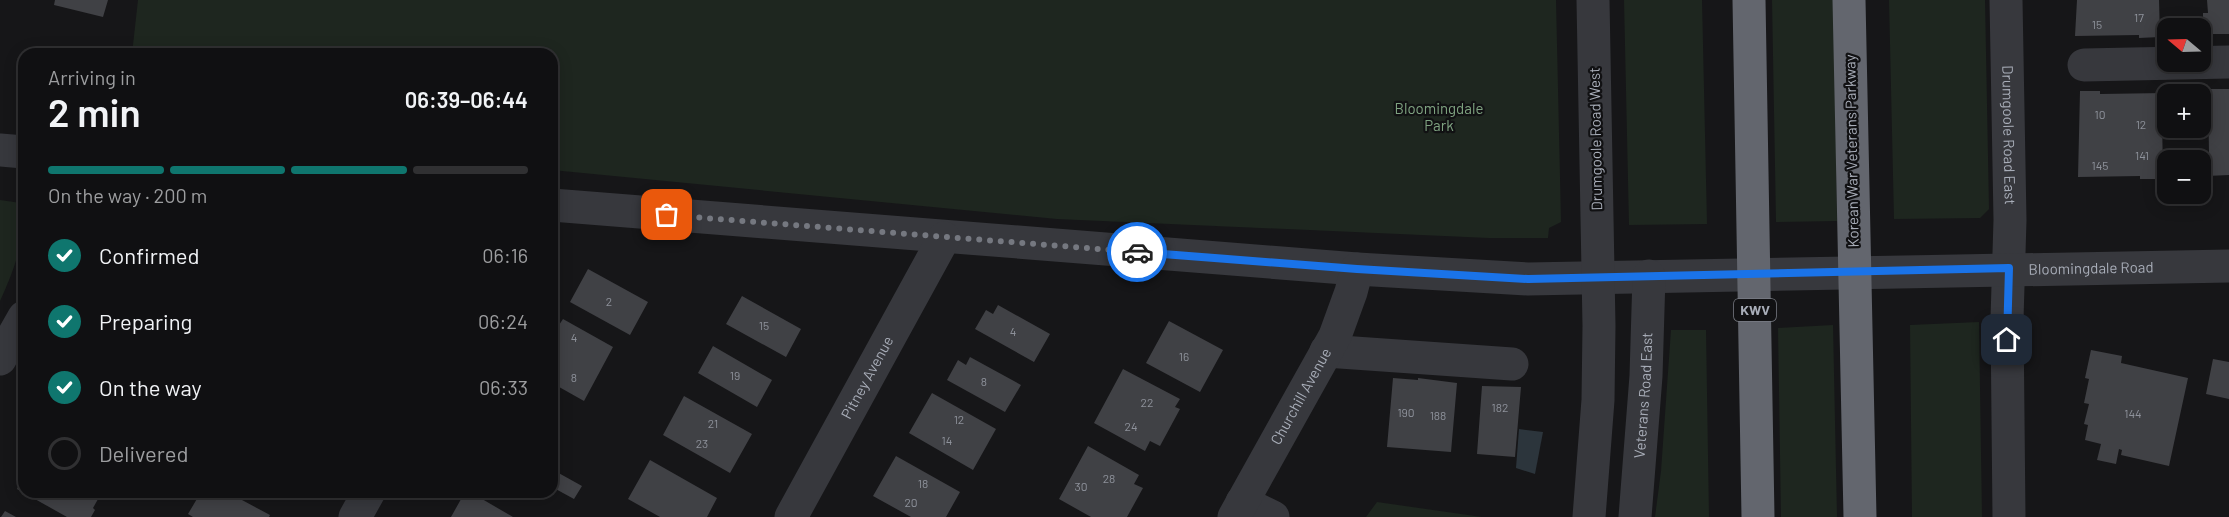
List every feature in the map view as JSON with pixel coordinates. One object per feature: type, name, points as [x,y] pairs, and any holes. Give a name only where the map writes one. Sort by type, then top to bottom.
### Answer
[{"type":"highway","points":[[1738,0],[1751,104]]},
{"type":"highway","name":"KWV","points":[[1749,0],[1758,517]]},
{"type":"highway","name":"Korean War Veterans Parkway","points":[[1849,0],[1860,517]]},
{"type":"highway","points":[[1852,201],[1870,0]]},
{"type":"street","name":"Drumgoole Road West","points":[[1593,0],[1599,278]]},
{"type":"street","name":"Drumgoole Road East","points":[[2006,0],[2010,220],[2007,318],[2009,517]]},
{"type":"street","points":[[2084,65],[2229,62]]},
{"type":"street","points":[[0,150],[18,152]]},
{"type":"street","name":"Bloomingdale Road","points":[[558,206],[944,238],[1357,269],[1528,279],[2009,268],[2229,266]]},
{"type":"street","name":"Pitney Avenue","points":[[791,517],[944,238]]},
{"type":"street","name":"Churchill Avenue","points":[[1238,509],[1326,351],[1343,315],[1357,269]]},
{"type":"street","name":"Veterans Road East","points":[[1635,517],[1646,376],[1661,276]]},
{"type":"street","points":[[1588,517],[1598,400],[1599,278]]},
{"type":"street","points":[[0,359],[18,328]]},
{"type":"street","points":[[1326,351],[1512,364]]},
{"type":"street","points":[[355,517],[366,498]]},
{"type":"street","points":[[1238,509],[1272,517]]},
{"type":"green space","name":"Bloomingdale Park","points":[[138,0],[1556,0],[1561,222],[1549,228],[1548,238],[1489,238],[1057,219],[558,171],[558,48],[133,48]]},
{"type":"green space","points":[[1624,0],[1702,0],[1707,224],[1629,225]]},
{"type":"green space","points":[[1772,0],[1834,0],[1837,221],[1776,222]]},
{"type":"green space","points":[[1889,0],[1985,0],[1989,209],[1980,218],[1894,219]]},
{"type":"green space","points":[[0,200],[18,203],[18,255],[0,301]]},
{"type":"green space","points":[[1979,322],[1982,517],[1912,517],[1910,325]]},
{"type":"green space","points":[[1833,325],[1837,517],[1781,517],[1778,328]]},
{"type":"green space","points":[[1671,330],[1706,330],[1709,517],[1655,517],[1661,471]]},
{"type":"green space","points":[[1377,502],[1482,517],[1366,517]]},
{"type":"shaded area","points":[[1519,429],[1543,432],[1535,474],[1516,468]]},
{"type":"building","points":[[55,0],[108,0],[103,17],[54,5]]},
{"type":"building","points":[[2077,0],[2159,0],[2157,37],[2139,38],[2139,35],[2075,36]]},
{"type":"building","points":[[2207,0],[2229,0],[2229,34],[2211,34],[2211,18],[2203,18],[2203,13],[2208,13]]},
{"type":"building","points":[[2211,89],[2229,89],[2229,175],[2211,176],[2211,150],[2209,150]]},
{"type":"building","points":[[2080,91],[2100,91],[2100,94],[2157,93],[2157,138],[2162,138],[2163,150],[2157,150],[2157,179],[2140,179],[2140,176],[2078,177]]},
{"type":"building","points":[[588,269],[648,302],[630,335],[570,302]]},
{"type":"building","points":[[742,296],[801,329],[786,357],[726,324]]},
{"type":"building","points":[[998,305],[1050,334],[1034,362],[975,329],[986,310],[993,314]]},
{"type":"building","points":[[563,319],[613,347],[584,401],[558,386],[558,326]]},
{"type":"building","points":[[1169,321],[1223,350],[1200,392],[1146,363]]},
{"type":"building","points":[[713,346],[772,380],[757,407],[698,373]]},
{"type":"building","points":[[2091,350],[2122,356],[2121,363],[2188,378],[2169,466],[2121,455],[2122,450],[2119,449],[2116,464],[2097,460],[2101,444],[2085,440],[2088,425],[2084,424],[2089,404],[2084,403],[2089,379],[2085,378]]},
{"type":"building","points":[[970,357],[1021,385],[1005,412],[947,380],[958,360],[966,365]]},
{"type":"building","points":[[2213,359],[2229,362],[2229,399],[2206,394]]},
{"type":"building","points":[[1123,369],[1180,399],[1175,407],[1180,409],[1160,446],[1150,441],[1145,451],[1094,423]]},
{"type":"building","points":[[1393,378],[1418,380],[1418,378],[1457,383],[1451,452],[1387,447]]},
{"type":"building","points":[[1482,386],[1521,387],[1515,457],[1477,454]]},
{"type":"building","points":[[932,393],[996,429],[973,470],[909,433]]},
{"type":"building","points":[[684,396],[752,434],[730,473],[663,435]]},
{"type":"building","points":[[1088,446],[1139,475],[1134,484],[1143,488],[1127,517],[1091,517],[1059,499]]},
{"type":"building","points":[[896,456],[960,492],[946,517],[911,517],[873,496]]},
{"type":"building","points":[[650,460],[717,498],[707,517],[660,517],[628,499]]},
{"type":"building","points":[[558,473],[582,486],[574,499],[558,490]]},
{"type":"building","points":[[33,498],[99,498],[91,517],[67,517]]},
{"type":"building","points":[[197,498],[238,498],[270,515],[269,517],[193,517],[188,514]]},
{"type":"building","points":[[462,498],[480,498],[513,517],[451,517]]},
{"type":"building","points":[[5,511],[16,517],[1,517]]},
{"type":"way so far","points":[[667,215],[1137,252]]},
{"type":"route","points":[[1137,252],[1357,269],[1528,279],[2009,268],[2007,340]]}]
